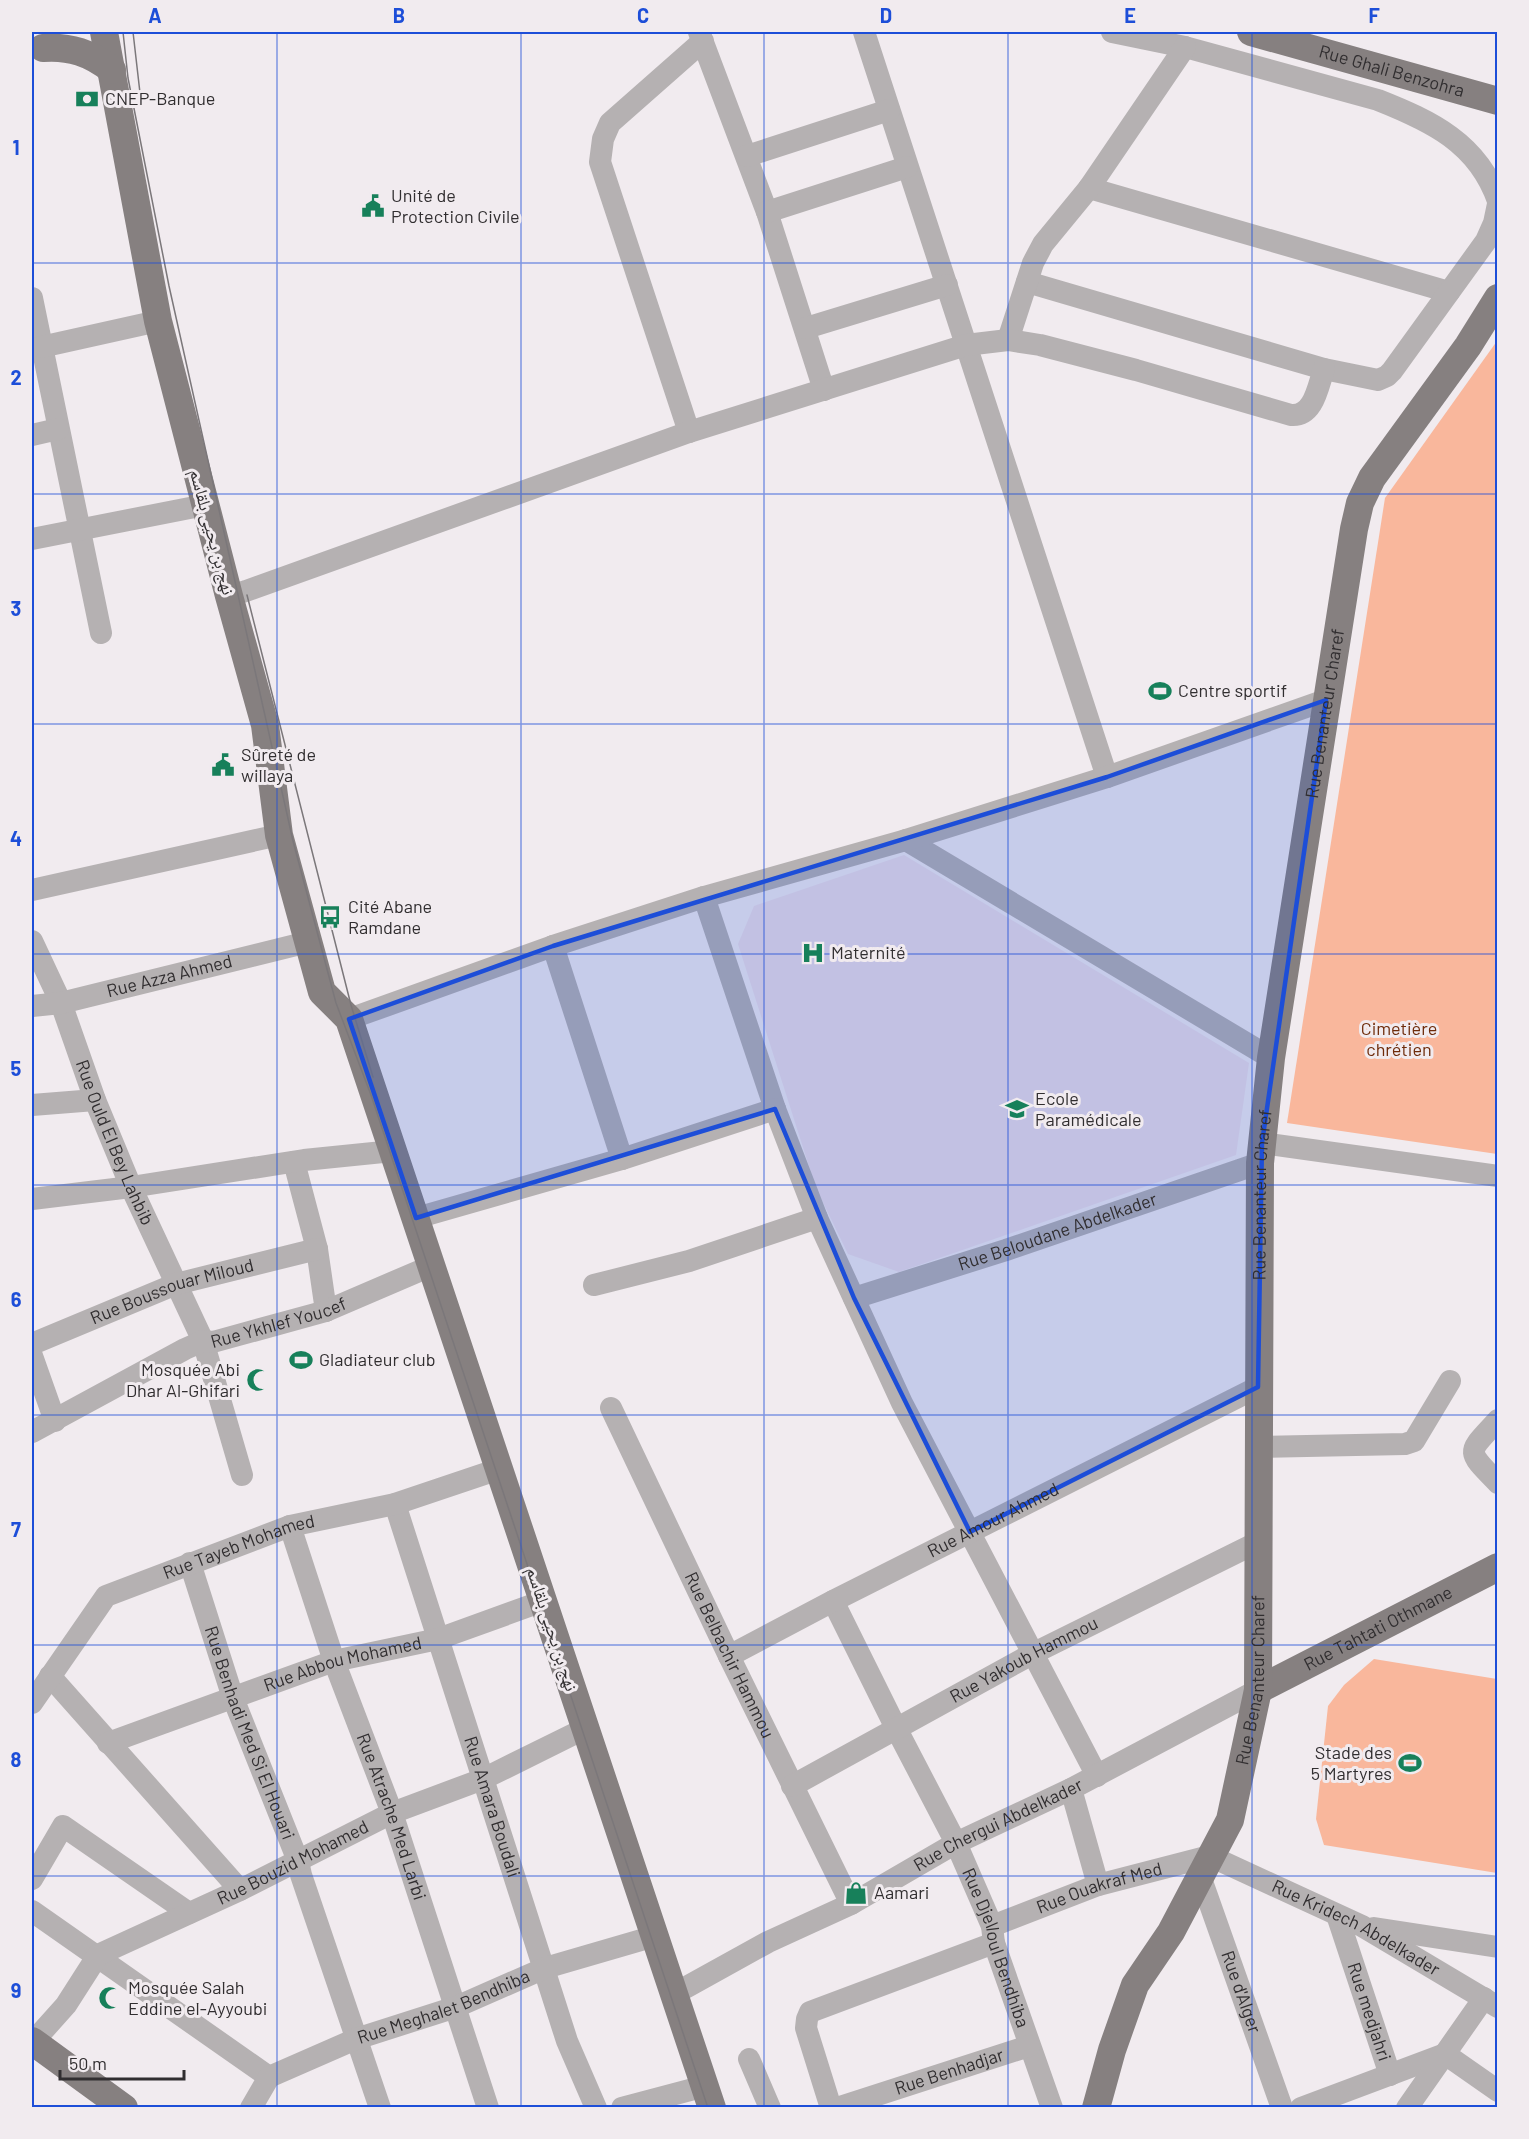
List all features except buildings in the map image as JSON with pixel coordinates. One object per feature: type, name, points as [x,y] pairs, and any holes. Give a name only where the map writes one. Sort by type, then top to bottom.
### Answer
[{"type":"main road","points":[[36,43],[69,32]]},
{"type":"main road","name":"نهج بن يحيى بلقاسم","points":[[104,32],[158,321],[265,725],[279,835],[322,992],[349,1019],[342,1031],[342,1045],[384,1142],[393,1150],[708,2097]]},
{"type":"main road","name":"Rue Ghali Benzohra","points":[[1251,32],[1497,101]]},
{"type":"main road","name":"Rue Ghali Benzohra","points":[[1325,32],[1497,86]]},
{"type":"main road","points":[[36,43],[80,51],[112,70]]},
{"type":"main road","name":"Rue Benanteur Charef","points":[[1096,2108],[1112,2050],[1135,1985],[1171,1932],[1230,1820],[1258,1690],[1261,1153],[1271,1058],[1354,529],[1360,503],[1372,478],[1468,346],[1497,298]]},
{"type":"main road","name":"Rue Tahtati Othmane","points":[[1258,1690],[1497,1567]]},
{"type":"main road","points":[[32,2042],[124,2108]]},
{"type":"street","points":[[864,32],[1107,777]]},
{"type":"street","points":[[1027,282],[1324,369],[1378,380],[1387,376],[1486,241],[1494,223],[1497,203],[1491,182],[1468,150],[1428,122],[1378,100],[1185,47],[1112,32]]},
{"type":"street","points":[[689,432],[600,162],[603,139],[610,123],[701,36],[767,212],[824,390]]},
{"type":"street","points":[[1008,340],[1033,263],[1043,244],[1089,188],[1185,47]]},
{"type":"street","points":[[747,156],[889,110]]},
{"type":"street","points":[[767,212],[908,167]]},
{"type":"street","points":[[1089,188],[1449,292]]},
{"type":"street","points":[[806,328],[946,285]]},
{"type":"street","points":[[32,299],[101,633]]},
{"type":"street","points":[[41,346],[158,321]]},
{"type":"street","points":[[229,596],[689,432],[966,345],[1008,340],[1040,345],[1298,416],[1306,412],[1311,405],[1324,369]]},
{"type":"street","points":[[32,435],[58,429]]},
{"type":"street","points":[[32,539],[205,505]]},
{"type":"street","points":[[349,1019],[553,946],[704,897],[906,840],[1107,777],[1326,700]]},
{"type":"street","points":[[32,890],[279,835]]},
{"type":"street","points":[[906,840],[1271,1058]]},
{"type":"street","points":[[704,897],[775,1109],[817,1218],[902,1402],[1097,1776]]},
{"type":"street","name":"Rue Ould El Bey Lahbib","points":[[32,941],[61,1003],[95,1100],[131,1187],[203,1341],[242,1475]]},
{"type":"street","name":"Rue Azza Ahmed","points":[[32,1006],[61,1003],[308,942]]},
{"type":"street","points":[[553,946],[622,1159]]},
{"type":"street","points":[[32,1105],[95,1100]]},
{"type":"street","points":[[416,1218],[622,1159],[775,1109]]},
{"type":"street","points":[[32,1198],[131,1187],[294,1162],[393,1150]]},
{"type":"street","name":"Rue Beloudane Abdelkader","points":[[854,1298],[1006,1250],[1261,1153],[1497,1176]]},
{"type":"street","points":[[294,1162],[317,1249],[326,1311]]},
{"type":"street","points":[[594,1285],[689,1261],[817,1218]]},
{"type":"street","name":"Rue Boussouar Miloud","points":[[32,1344],[176,1284],[317,1249]]},
{"type":"street","name":"Rue Ykhlef Youcef","points":[[32,1432],[203,1341],[213,1342],[326,1311],[431,1266]]},
{"type":"street","points":[[32,1356],[55,1421]]},
{"type":"street","points":[[1258,1447],[1405,1444],[1414,1441],[1450,1381]]},
{"type":"street","name":"Rue Amour Ahmed","points":[[729,1656],[832,1601],[1258,1387]]},
{"type":"street","name":"Rue Belbachir Hammou","points":[[611,1408],[729,1656],[851,1904]]},
{"type":"street","points":[[1497,1420],[1474,1446],[1473,1454],[1497,1483]]},
{"type":"street","name":"Rue Tayeb Mohamed","points":[[32,1702],[106,1596],[290,1526],[395,1504],[499,1469]]},
{"type":"street","name":"Rue Amara Boudali","points":[[395,1504],[567,2041],[596,2108]]},
{"type":"street","name":"Rue Atrache Med Larbi","points":[[290,1526],[334,1660],[392,1813],[488,2108]]},
{"type":"street","name":"Rue Yakoub Hammou","points":[[792,1786],[1032,1654],[1260,1541]]},
{"type":"street","name":"Rue Benhadi Med Si El Houari","points":[[190,1563],[233,1698],[298,1861],[380,2108]]},
{"type":"street","name":"Rue Abbou Mohamed","points":[[108,1743],[334,1660],[438,1639],[543,1601]]},
{"type":"street","name":"Rue Djelloul Bendhiba","points":[[832,1601],[956,1843],[993,1934],[1029,2046],[1052,2108]]},
{"type":"street","points":[[50,1676],[240,1890]]},
{"type":"street","name":"Rue Chergui Abdelkader","points":[[674,1994],[768,1942],[851,1904],[956,1843],[1097,1776],[1258,1690]]},
{"type":"street","name":"Rue Bouzid Mohamed","points":[[98,1955],[240,1890],[392,1813],[483,1779],[586,1728]]},
{"type":"street","points":[[1071,1789],[1098,1886]]},
{"type":"street","points":[[32,1879],[63,1826],[189,1913]]},
{"type":"street","name":"Rue Ouakraf Med","points":[[831,2108],[806,2028],[810,2012],[993,1934],[1098,1886],[1205,1866]]},
{"type":"street","name":"Rue Kridech Abdelkader","points":[[1205,1866],[1362,1926],[1491,2002]]},
{"type":"street","name":"Rue d'Alger","points":[[1205,1866],[1282,2108]]},
{"type":"street","points":[[32,1911],[98,1955],[269,2077],[251,2108]]},
{"type":"street","name":"Rue medjahri","points":[[1337,1915],[1390,2075]]},
{"type":"street","points":[[1362,1926],[1497,1947]]},
{"type":"street","name":"Rue Meghalet Bendhiba","points":[[269,2077],[356,2039],[456,2007],[545,1968],[655,1936]]},
{"type":"street","points":[[32,2042],[66,2005],[98,1955]]},
{"type":"street","points":[[1407,2108],[1445,2054],[1491,2002]]},
{"type":"street","name":"Rue Benhadjar","points":[[837,2108],[1029,2046]]},
{"type":"street","points":[[1301,2108],[1445,2054]]},
{"type":"street","points":[[1445,2054],[1497,2091]]},
{"type":"street","points":[[749,2059],[770,2108]]},
{"type":"street","points":[[622,2108],[708,2097]]},
{"type":"highlighted area","points":[[1326,700],[1262,1143],[1258,1387],[970,1532],[854,1298],[775,1109],[416,1218],[349,1019],[553,946],[1107,777]]},
{"type":"shaded area","name":"Ecole Paramédicale","points":[[904,855],[1249,1063],[1236,1155],[899,1272],[848,1254],[816,1188],[738,944],[754,906]]},
{"type":"green space","name":"Cimetière chrétien","points":[[1497,341],[1497,1154],[1287,1123],[1385,498]]},
{"type":"green space","name":"Stade des 5 Martyres","points":[[1374,1659],[1497,1679],[1497,1873],[1324,1845],[1316,1819],[1328,1706],[1344,1685]]},
{"type":"tram line","points":[[123,32],[128,78],[169,286],[293,841],[336,1003],[371,1095],[708,2108]]},
{"type":"tram line","points":[[133,32],[140,93]]},
{"type":"tram line","points":[[247,595],[351,1005],[373,1077]]},
{"type":"place","name":"CNEP-Banque","points":[[87,99]]},
{"type":"place","name":"Unité de Protection Civile","points":[[373,206]]},
{"type":"place","name":"Centre sportif","points":[[1160,691]]},
{"type":"place","name":"Sûreté de willaya","points":[[223,765]]},
{"type":"place","name":"Cité Abane Ramdane","points":[[330,917]]},
{"type":"place","name":"Maternité","points":[[813,953]]},
{"type":"place","name":"Ecole Paramédicale","points":[[1017,1109]]},
{"type":"place","name":"Gladiateur club","points":[[301,1360]]},
{"type":"place","name":"Mosquée Abi Dhar Al-Ghifari","points":[[258,1380]]},
{"type":"place","name":"Stade des 5 Martyres","points":[[1410,1763]]},
{"type":"place","name":"Aamari","points":[[856,1893]]},
{"type":"place","name":"Mosquée Salah Eddine el-Ayyoubi","points":[[110,1998]]}]
